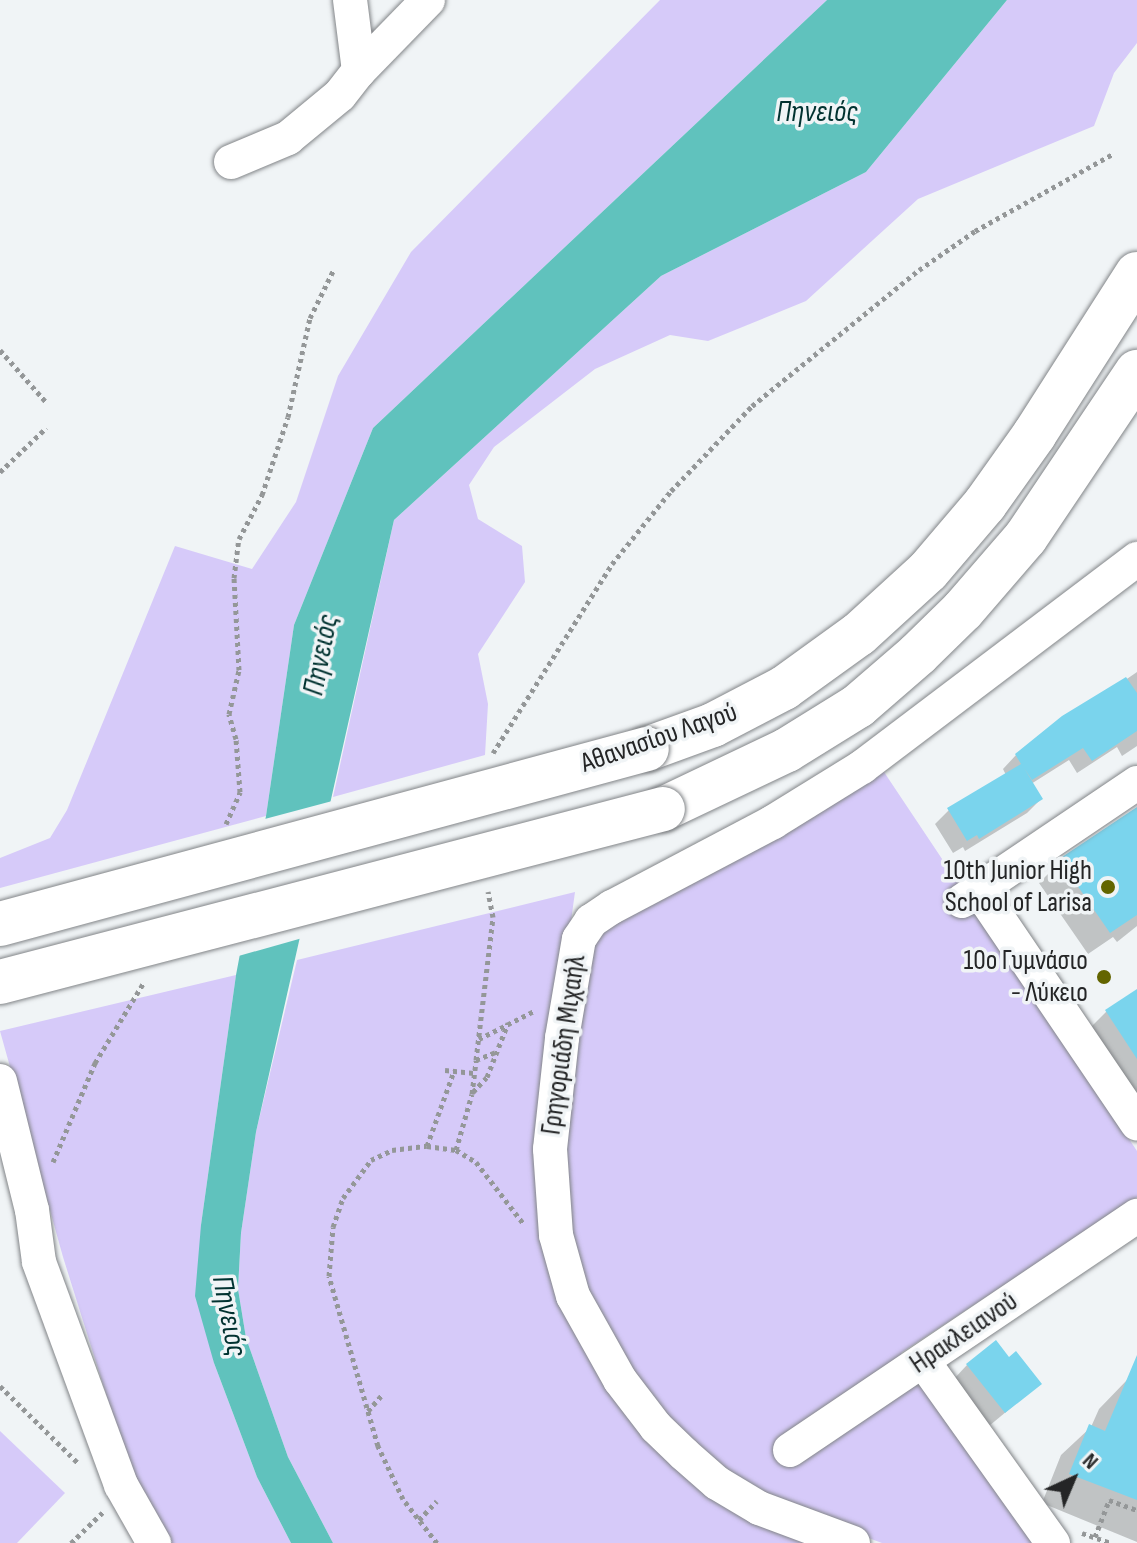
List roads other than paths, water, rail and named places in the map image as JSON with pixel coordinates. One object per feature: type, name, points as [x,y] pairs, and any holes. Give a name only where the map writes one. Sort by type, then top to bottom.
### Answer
[{"type":"highway","name":"Αθανασίου Λαγού","points":[[0,924],[647,749],[713,725],[784,688],[859,634],[928,571],[985,504],[1026,446],[1137,274]]},
{"type":"highway","name":"Αθανασίου Λαγού","points":[[0,982],[663,809],[787,750],[858,706],[963,610],[1026,537],[1137,372]]},
{"type":"street","points":[[350,0],[359,71]]},
{"type":"street","points":[[231,162],[288,138],[340,95],[428,0]]},
{"type":"street","name":"Γρηγοριάδη Μιχαήλ","points":[[853,1543],[759,1508],[717,1483],[656,1427],[620,1380],[573,1296],[556,1235],[550,1149],[579,939],[591,921],[650,884],[773,822],[862,767],[1137,559]]},
{"type":"street","points":[[1137,783],[970,896],[1137,1123]]},
{"type":"street","points":[[0,1081],[32,1210],[39,1262],[60,1327],[121,1485],[154,1543]]},
{"type":"street","name":"Ηρακλειανού","points":[[790,1450],[1137,1216]]},
{"type":"street","points":[[923,1361],[1053,1543]]},
{"type":"water","name":"Πηνειός","points":[[827,0],[1007,0],[866,172],[661,276],[394,520],[256,1132],[241,1233],[238,1289],[246,1338],[288,1457],[333,1543],[291,1543],[257,1477],[214,1363],[195,1296],[201,1225],[236,975],[266,816],[294,625],[373,428]]},
{"type":"place","name":"10th Junior High School of Larisa","points":[[1108,887]]},
{"type":"place","name":"10ο Γυμνάσιο - Λύκειο","points":[[1104,977]]}]
